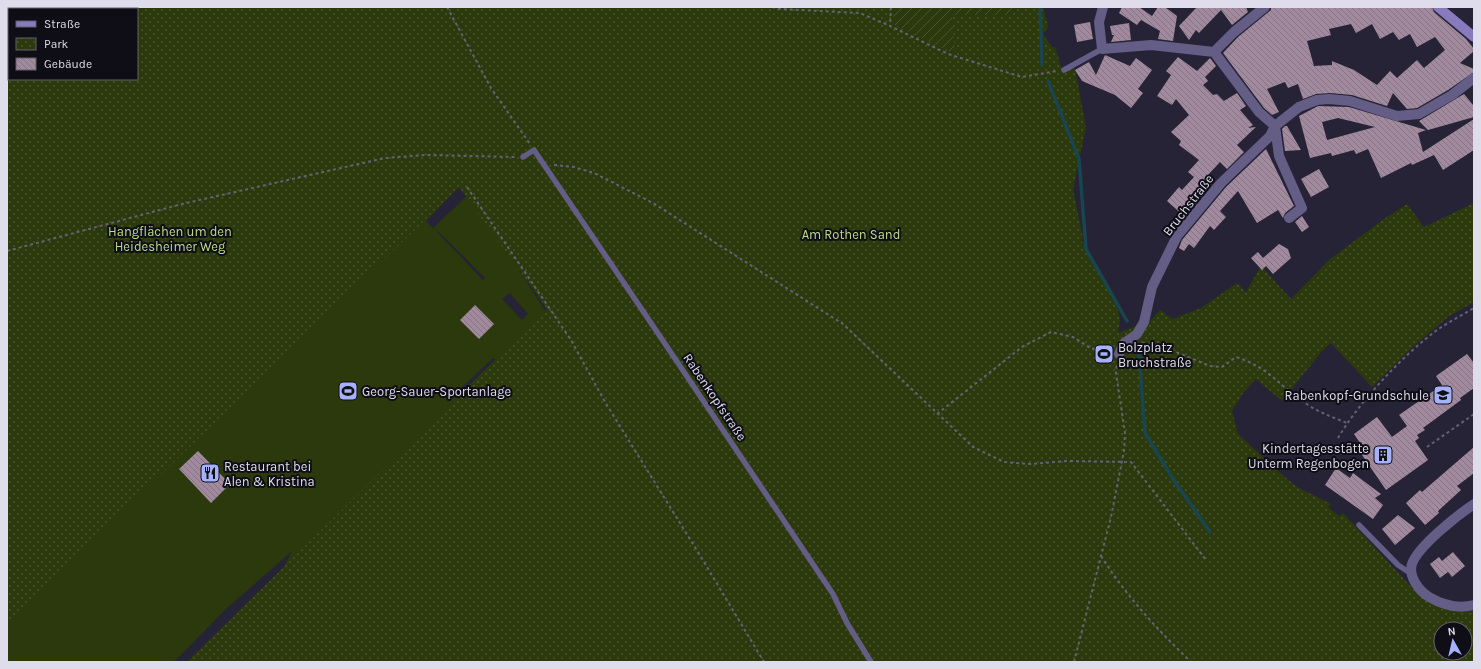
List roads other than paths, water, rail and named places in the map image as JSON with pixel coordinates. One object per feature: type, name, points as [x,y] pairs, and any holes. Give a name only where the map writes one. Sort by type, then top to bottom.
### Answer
[{"type":"street","points":[[1103,7],[1099,22],[1102,49],[1152,44],[1214,52],[1259,112],[1275,126],[1279,156],[1302,208],[1289,218]]},
{"type":"street","points":[[1214,52],[1234,32],[1265,7]]},
{"type":"street","points":[[1438,7],[1474,37]]},
{"type":"street","name":"Bruchstraße","points":[[1124,346],[1137,334],[1144,322],[1152,287],[1177,236],[1221,183],[1270,136],[1275,126],[1299,107],[1317,100],[1329,99],[1350,101],[1397,116],[1419,114],[1435,106],[1470,81]]},
{"type":"street","points":[[1474,504],[1444,529],[1417,555],[1412,564],[1410,573],[1417,586],[1426,595],[1438,602],[1452,606],[1474,605]]},
{"type":"lane","points":[[1064,70],[1102,49]]},
{"type":"lane","name":"Rabenkopfstraße","points":[[523,157],[534,150],[619,277],[703,398],[833,594],[847,623],[871,662]]},
{"type":"lane","points":[[1359,525],[1398,565],[1410,573]]},
{"type":"waterway","points":[[1040,7],[1042,65]]},
{"type":"waterway","points":[[1048,81],[1079,159],[1086,249],[1127,321]]},
{"type":"waterway","points":[[1139,355],[1145,433],[1173,479],[1210,532]]},
{"type":"place","name":"Bolzplatz Bruchstraße","points":[[1104,354]]},
{"type":"place","name":"Georg-Sauer-Sportanlage","points":[[348,391]]},
{"type":"place","name":"Rabenkopf-Grundschule","points":[[1443,395]]},
{"type":"place","name":"Kindertagesstätte Unterm Regenbogen","points":[[1383,455]]},
{"type":"place","name":"Restaurant bei Alen & Kristina","points":[[210,473]]},
{"type":"park label","name":"Am Rothen Sand","points":[[851,234]]},
{"type":"park label","name":"Hangflächen um den Heidesheimer Weg","points":[[170,238]]}]
